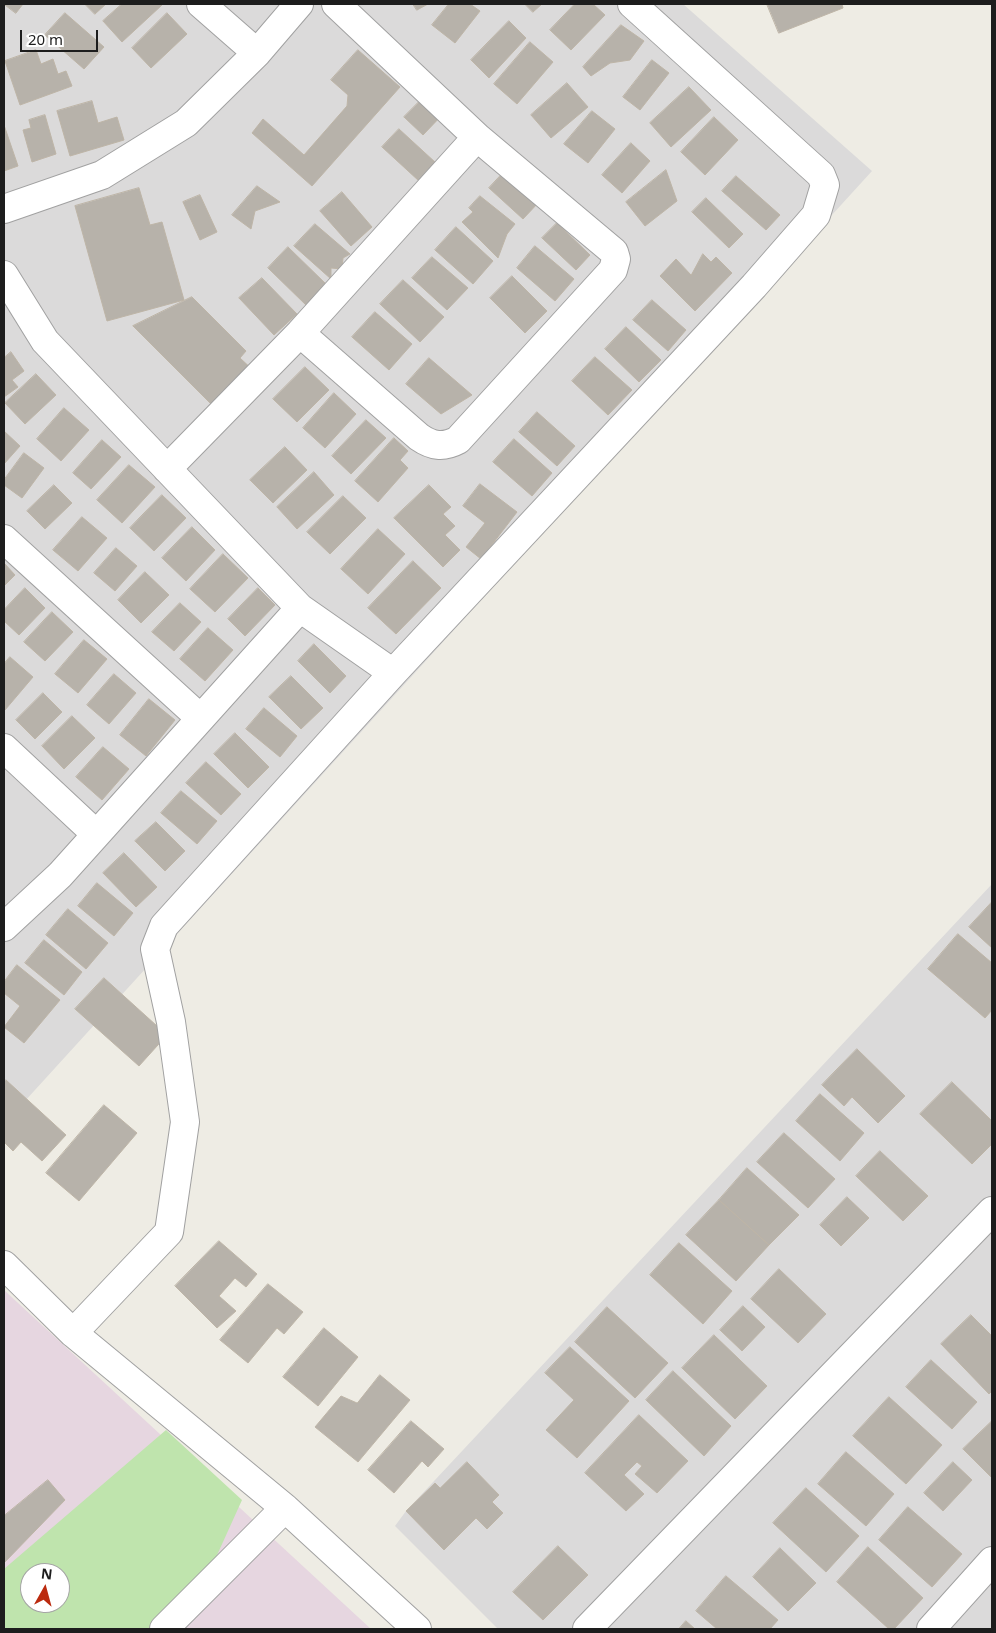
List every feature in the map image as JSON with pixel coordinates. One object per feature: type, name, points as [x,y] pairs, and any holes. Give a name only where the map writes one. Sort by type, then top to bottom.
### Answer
[{"type":"street","points":[[201,4],[256,53]]},
{"type":"street","points":[[4,209],[102,175],[186,123],[256,53],[299,4]]},
{"type":"street","points":[[300,333],[419,437],[430,445],[448,445],[458,440],[613,270],[616,259],[614,252],[477,137],[336,4]]},
{"type":"street","points":[[73,1333],[169,1232],[184,1122],[171,1022],[155,949],[164,926],[392,673],[754,286],[816,215],[825,185],[821,175],[632,4]]},
{"type":"street","points":[[167,469],[300,333],[477,137]]},
{"type":"street","points":[[4,275],[44,341],[300,608],[392,673]]},
{"type":"street","points":[[4,539],[199,718]]},
{"type":"street","points":[[4,927],[60,874],[300,608]]},
{"type":"street","points":[[4,748],[96,834]]},
{"type":"street","points":[[587,1629],[992,1210]]},
{"type":"street","points":[[4,1265],[73,1333],[285,1508],[417,1629]]},
{"type":"street","points":[[164,1629],[285,1508]]},
{"type":"street","points":[[931,1629],[992,1561]]},
{"type":"shaded area","points":[[4,4],[683,4],[872,171],[4,1124]]},
{"type":"shaded area","points":[[992,884],[992,1629],[498,1629],[395,1526],[406,1511]]},
{"type":"shaded area","points":[[4,1290],[371,1629],[4,1629]]},
{"type":"green space","points":[[166,1430],[242,1500],[213,1564],[149,1629],[4,1629],[4,1569]]},
{"type":"building","points":[[4,4],[23,4],[16,13]]},
{"type":"building","points":[[85,4],[106,4],[95,14]]},
{"type":"building","points":[[122,4],[162,5],[122,42],[103,21]]},
{"type":"building","points":[[413,4],[428,4],[417,10]]},
{"type":"building","points":[[449,4],[470,4],[480,11],[455,43],[432,25]]},
{"type":"building","points":[[525,4],[542,4],[533,12]]},
{"type":"building","points":[[575,4],[593,4],[605,15],[571,50],[550,30]]},
{"type":"building","points":[[767,4],[842,4],[843,8],[779,33]]},
{"type":"building","points":[[65,13],[104,47],[84,69],[45,35]]},
{"type":"building","points":[[167,13],[187,34],[151,68],[132,48]]},
{"type":"building","points":[[509,21],[526,38],[489,78],[471,60]]},
{"type":"building","points":[[621,25],[644,41],[630,60],[610,63],[591,76],[583,67]]},
{"type":"building","points":[[530,42],[553,62],[517,104],[494,84]]},
{"type":"building","points":[[36,50],[41,64],[53,59],[58,74],[66,71],[72,86],[20,105],[5,61]]},
{"type":"building","points":[[358,50],[400,87],[312,186],[252,133],[263,119],[304,155],[347,106],[348,95],[331,80]]},
{"type":"building","points":[[652,60],[669,73],[640,110],[623,97]]},
{"type":"building","points":[[567,83],[588,107],[551,138],[531,115]]},
{"type":"building","points":[[689,87],[711,110],[671,147],[650,123]]},
{"type":"building","points":[[425,96],[444,113],[423,135],[404,117]]},
{"type":"building","points":[[92,101],[98,123],[117,117],[124,140],[70,156],[57,111]]},
{"type":"building","points":[[592,111],[615,129],[588,163],[564,144]]},
{"type":"building","points":[[45,115],[56,154],[32,162],[23,130],[31,128],[29,120]]},
{"type":"building","points":[[714,117],[738,140],[705,175],[681,152]]},
{"type":"building","points":[[4,125],[18,166],[4,171]]},
{"type":"building","points":[[399,129],[436,163],[419,181],[382,147]]},
{"type":"building","points":[[631,143],[650,161],[622,193],[602,175]]},
{"type":"building","points":[[666,170],[677,201],[645,226],[626,202]]},
{"type":"building","points":[[505,171],[539,202],[523,219],[489,188]]},
{"type":"building","points":[[736,176],[780,215],[766,230],[722,191]]},
{"type":"building","points":[[257,186],[280,202],[255,211],[251,229],[232,215]]},
{"type":"building","points":[[139,188],[150,225],[162,222],[184,300],[107,321],[75,206]]},
{"type":"building","points":[[342,192],[372,227],[351,246],[320,211]]},
{"type":"building","points":[[200,195],[217,232],[200,240],[183,202]]},
{"type":"building","points":[[480,196],[515,224],[507,234],[498,258],[462,222],[473,212],[469,208]]},
{"type":"building","points":[[706,198],[743,234],[729,248],[692,212]]},
{"type":"building","points":[[557,223],[590,255],[576,270],[542,238]]},
{"type":"building","points":[[315,224],[350,254],[343,258],[342,269],[331,268],[331,279],[294,246]]},
{"type":"building","points":[[456,227],[493,261],[473,284],[435,250]]},
{"type":"building","points":[[535,246],[574,279],[555,301],[517,268]]},
{"type":"building","points":[[288,247],[327,285],[307,306],[268,268]]},
{"type":"building","points":[[703,254],[711,262],[716,257],[732,273],[695,311],[660,276],[676,259],[691,275]]},
{"type":"building","points":[[432,257],[468,288],[447,310],[412,278]]},
{"type":"building","points":[[512,276],[547,311],[525,333],[490,298]]},
{"type":"building","points":[[262,278],[297,314],[274,335],[239,298]]},
{"type":"building","points":[[403,280],[444,317],[420,342],[380,304]]},
{"type":"building","points":[[192,297],[246,351],[240,358],[255,372],[217,410],[133,326]]},
{"type":"building","points":[[652,300],[686,330],[668,351],[633,320]]},
{"type":"building","points":[[375,312],[412,344],[389,370],[352,337]]},
{"type":"building","points":[[626,327],[661,360],[639,382],[605,349]]},
{"type":"building","points":[[11,352],[24,371],[12,380],[18,387],[4,397],[4,358]]},
{"type":"building","points":[[595,357],[632,390],[608,415],[572,381]]},
{"type":"building","points":[[429,358],[472,395],[441,414],[406,384]]},
{"type":"building","points":[[305,367],[329,390],[297,422],[273,399]]},
{"type":"building","points":[[36,374],[56,395],[25,424],[5,403]]},
{"type":"building","points":[[334,393],[356,414],[325,448],[303,428]]},
{"type":"building","points":[[64,408],[89,430],[61,461],[37,439]]},
{"type":"building","points":[[537,412],[575,446],[557,466],[519,432]]},
{"type":"building","points":[[366,420],[386,438],[351,474],[332,456]]},
{"type":"building","points":[[4,431],[20,446],[4,464]]},
{"type":"building","points":[[394,438],[408,451],[400,460],[408,468],[378,502],[355,481]]},
{"type":"building","points":[[514,439],[552,473],[532,496],[493,462]]},
{"type":"building","points":[[102,440],[121,457],[91,489],[73,473]]},
{"type":"building","points":[[285,447],[307,470],[273,503],[250,480]]},
{"type":"building","points":[[24,453],[44,468],[22,498],[4,485],[4,480]]},
{"type":"building","points":[[129,465],[155,487],[122,523],[97,500]]},
{"type":"building","points":[[314,472],[334,495],[297,529],[277,507]]},
{"type":"building","points":[[480,484],[517,512],[481,559],[466,547],[485,523],[463,506]]},
{"type":"building","points":[[54,485],[72,503],[45,529],[27,511]]},
{"type":"building","points":[[429,485],[451,507],[443,514],[455,526],[445,535],[460,550],[443,567],[394,518]]},
{"type":"building","points":[[162,495],[186,518],[154,551],[130,528]]},
{"type":"building","points":[[343,496],[366,518],[330,554],[307,532]]},
{"type":"building","points":[[82,517],[107,538],[78,571],[53,550]]},
{"type":"building","points":[[192,527],[215,550],[186,581],[162,558]]},
{"type":"building","points":[[378,529],[405,554],[368,594],[341,569]]},
{"type":"building","points":[[116,548],[137,566],[115,591],[94,573]]},
{"type":"building","points":[[223,554],[248,578],[215,612],[190,589]]},
{"type":"building","points":[[413,561],[441,588],[396,634],[368,608]]},
{"type":"building","points":[[4,563],[15,575],[4,586]]},
{"type":"building","points":[[145,572],[169,595],[141,623],[118,600]]},
{"type":"building","points":[[25,588],[45,608],[19,635],[4,621],[4,610]]},
{"type":"building","points":[[258,588],[275,605],[245,636],[228,619]]},
{"type":"building","points":[[180,603],[201,622],[174,651],[152,632]]},
{"type":"building","points":[[52,612],[73,632],[45,661],[24,642]]},
{"type":"building","points":[[208,628],[233,650],[205,681],[180,659]]},
{"type":"building","points":[[84,640],[107,659],[78,693],[55,674]]},
{"type":"building","points":[[314,644],[346,676],[330,693],[298,661]]},
{"type":"building","points":[[10,657],[33,677],[5,710],[4,664]]},
{"type":"building","points":[[114,674],[136,693],[109,724],[87,705]]},
{"type":"building","points":[[291,676],[323,708],[301,729],[269,697]]},
{"type":"building","points":[[43,693],[62,712],[35,739],[16,720]]},
{"type":"building","points":[[149,699],[175,720],[146,756],[120,735]]},
{"type":"building","points":[[264,708],[297,736],[280,757],[246,729]]},
{"type":"building","points":[[72,716],[95,738],[64,769],[42,746]]},
{"type":"building","points":[[235,733],[269,767],[248,788],[214,754]]},
{"type":"building","points":[[103,747],[129,769],[102,800],[76,777]]},
{"type":"building","points":[[206,762],[241,794],[221,815],[186,783]]},
{"type":"building","points":[[181,791],[217,821],[197,844],[161,813]]},
{"type":"building","points":[[156,822],[185,851],[165,871],[135,841]]},
{"type":"building","points":[[124,853],[157,887],[136,907],[103,873]]},
{"type":"building","points":[[97,883],[133,913],[114,936],[78,906]]},
{"type":"building","points":[[992,902],[992,948],[969,927]]},
{"type":"building","points":[[68,909],[108,943],[86,969],[46,935]]},
{"type":"building","points":[[958,934],[992,963],[992,1010],[985,1018],[928,969]]},
{"type":"building","points":[[44,940],[82,972],[64,995],[25,963]]},
{"type":"building","points":[[17,965],[60,1000],[24,1043],[4,1027],[20,1006],[4,993],[4,982]]},
{"type":"building","points":[[104,978],[167,1035],[139,1066],[75,1009]]},
{"type":"building","points":[[857,1049],[905,1096],[878,1123],[852,1097],[844,1106],[822,1085]]},
{"type":"building","points":[[6,1080],[66,1135],[42,1161],[21,1142],[13,1151],[4,1142],[4,1082]]},
{"type":"building","points":[[952,1082],[992,1121],[992,1144],[972,1164],[920,1114]]},
{"type":"building","points":[[820,1094],[864,1133],[840,1161],[796,1121]]},
{"type":"building","points":[[104,1105],[137,1133],[79,1201],[46,1173]]},
{"type":"building","points":[[784,1133],[835,1179],[808,1208],[757,1162]]},
{"type":"building","points":[[880,1151],[928,1196],[903,1221],[856,1176]]},
{"type":"building","points":[[747,1168],[799,1215],[769,1245],[719,1200]]},
{"type":"building","points":[[847,1197],[869,1218],[841,1246],[820,1225]]},
{"type":"building","points":[[719,1200],[769,1245],[736,1281],[686,1235]]},
{"type":"building","points":[[219,1241],[257,1274],[246,1287],[235,1278],[219,1296],[236,1311],[217,1328],[175,1286]]},
{"type":"building","points":[[679,1243],[732,1291],[703,1324],[650,1275]]},
{"type":"building","points":[[779,1269],[826,1314],[798,1343],[751,1299]]},
{"type":"building","points":[[268,1284],[303,1312],[284,1334],[277,1328],[248,1363],[220,1340]]},
{"type":"building","points":[[743,1306],[765,1327],[742,1351],[720,1330]]},
{"type":"building","points":[[607,1307],[668,1363],[635,1398],[575,1342]]},
{"type":"building","points":[[971,1315],[992,1336],[992,1391],[989,1394],[941,1344]]},
{"type":"building","points":[[324,1328],[358,1357],[318,1406],[283,1377]]},
{"type":"building","points":[[714,1335],[767,1386],[735,1419],[682,1368]]},
{"type":"building","points":[[570,1347],[629,1401],[577,1458],[546,1430],[574,1400],[545,1373]]},
{"type":"building","points":[[931,1360],[977,1402],[952,1429],[906,1387]]},
{"type":"building","points":[[673,1371],[731,1426],[704,1456],[646,1400]]},
{"type":"building","points":[[380,1375],[410,1400],[358,1462],[315,1427],[341,1396],[357,1403]]},
{"type":"building","points":[[889,1397],[942,1445],[906,1484],[853,1436]]},
{"type":"building","points":[[639,1415],[688,1461],[657,1493],[635,1474],[642,1466],[637,1462],[624,1475],[644,1494],[626,1511],[585,1473]]},
{"type":"building","points":[[411,1421],[444,1449],[428,1467],[422,1461],[394,1493],[368,1470]]},
{"type":"building","points":[[992,1421],[992,1478],[963,1449]]},
{"type":"building","points":[[846,1452],[894,1494],[866,1526],[818,1484]]},
{"type":"building","points":[[467,1462],[499,1495],[492,1502],[503,1513],[487,1529],[476,1518],[444,1550],[406,1511],[435,1483],[440,1488]]},
{"type":"building","points":[[953,1462],[972,1480],[943,1511],[924,1493]]},
{"type":"building","points":[[48,1480],[65,1500],[4,1563],[4,1516]]},
{"type":"building","points":[[806,1488],[859,1536],[826,1572],[773,1523]]},
{"type":"building","points":[[908,1507],[962,1554],[932,1587],[879,1540]]},
{"type":"building","points":[[558,1546],[588,1575],[543,1620],[513,1592]]},
{"type":"building","points":[[868,1547],[923,1598],[894,1629],[889,1629],[837,1582]]},
{"type":"building","points":[[780,1548],[816,1583],[788,1611],[753,1577]]},
{"type":"building","points":[[726,1576],[778,1620],[770,1629],[717,1629],[696,1611]]},
{"type":"building","points":[[686,1621],[695,1629],[679,1629]]}]
